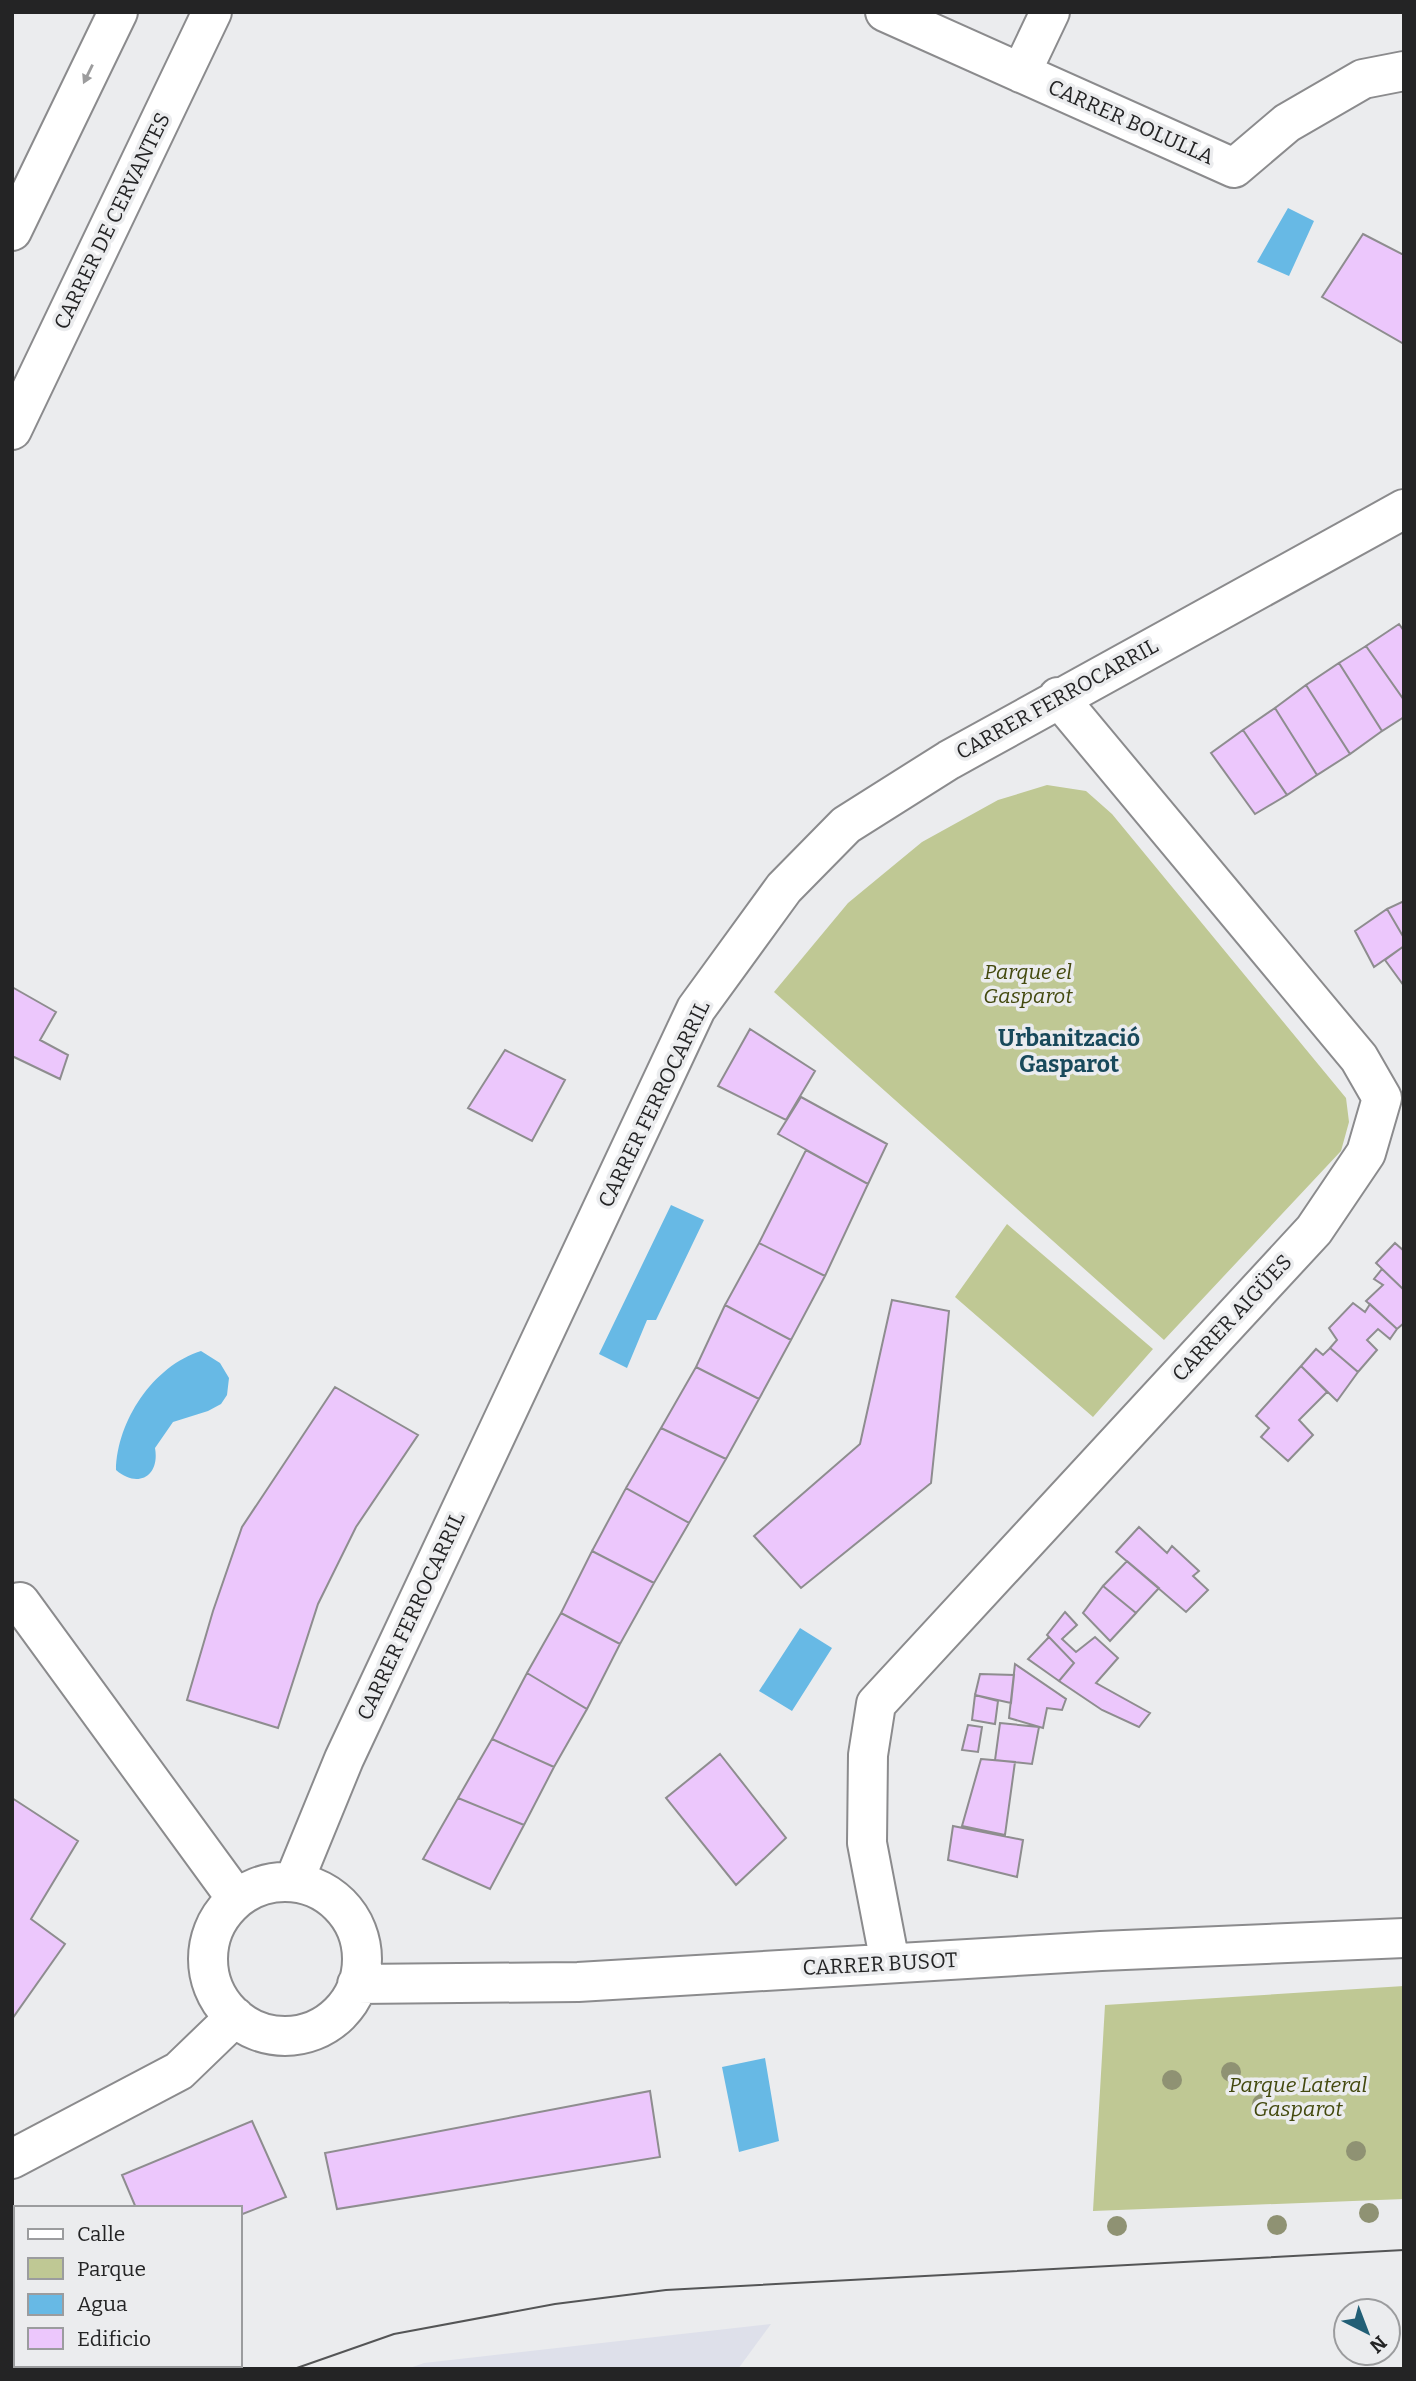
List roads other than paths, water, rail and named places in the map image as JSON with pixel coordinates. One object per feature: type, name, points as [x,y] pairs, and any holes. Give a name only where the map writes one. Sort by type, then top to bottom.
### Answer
[{"type":"street","points":[[12,231],[118,12]]},
{"type":"street","name":"CARRER DE CERVANTES","points":[[12,430],[212,12]]},
{"type":"street","name":"CARRER BOLULLA","points":[[885,12],[1234,167],[1287,123],[1352,85],[1363,79],[1404,71]]},
{"type":"street","points":[[1021,73],[1050,12]]},
{"type":"street","name":"CARRER FERROCARRIL","points":[[294,1881],[344,1759],[696,1009],[784,888],[846,825],[948,760],[1058,697],[1404,509]]},
{"type":"street","name":"CARRER AIGÜES","points":[[890,1963],[867,1843],[868,1755],[877,1704],[1314,1230],[1366,1153],[1382,1098],[1359,1058],[1058,697]]},
{"type":"street","points":[[20,1602],[236,1898]]},
{"type":"street","points":[[294,1881],[323,1891],[346,1910],[359,1937],[362,1967],[352,1996],[333,2020],[306,2034],[275,2036],[247,2026],[223,2007],[210,1980],[207,1950],[217,1921],[236,1898],[264,1884],[294,1881]]},
{"type":"street","name":"CARRER BUSOT","points":[[357,1984],[578,1982],[890,1963],[1404,1938]]},
{"type":"street","points":[[12,2159],[179,2071],[235,2017]]},
{"type":"water","points":[[1288,208],[1314,221],[1289,276],[1257,262]]},
{"type":"water","points":[[671,1205],[704,1220],[656,1320],[647,1320],[627,1368],[599,1354]]},
{"type":"water","points":[[201,1351],[220,1363],[229,1378],[227,1395],[221,1404],[208,1411],[173,1422],[155,1448],[154,1466],[146,1477],[132,1479],[124,1476],[116,1470],[118,1451],[123,1433],[141,1398],[153,1382],[168,1369]]},
{"type":"water","points":[[800,1628],[832,1648],[792,1711],[759,1691]]},
{"type":"water","points":[[765,2058],[779,2141],[739,2152],[722,2067]]},
{"type":"tram line","points":[[294,2369],[394,2334],[555,2304],[666,2290],[1404,2250]]},
{"type":"district","name":"Urbanització Gasparot","points":[[1069,1051]]},
{"type":"park label","name":"Parque el Gasparot","points":[[1028,984]]},
{"type":"park label","name":"Parque Lateral Gasparot","points":[[1298,2097]]}]
